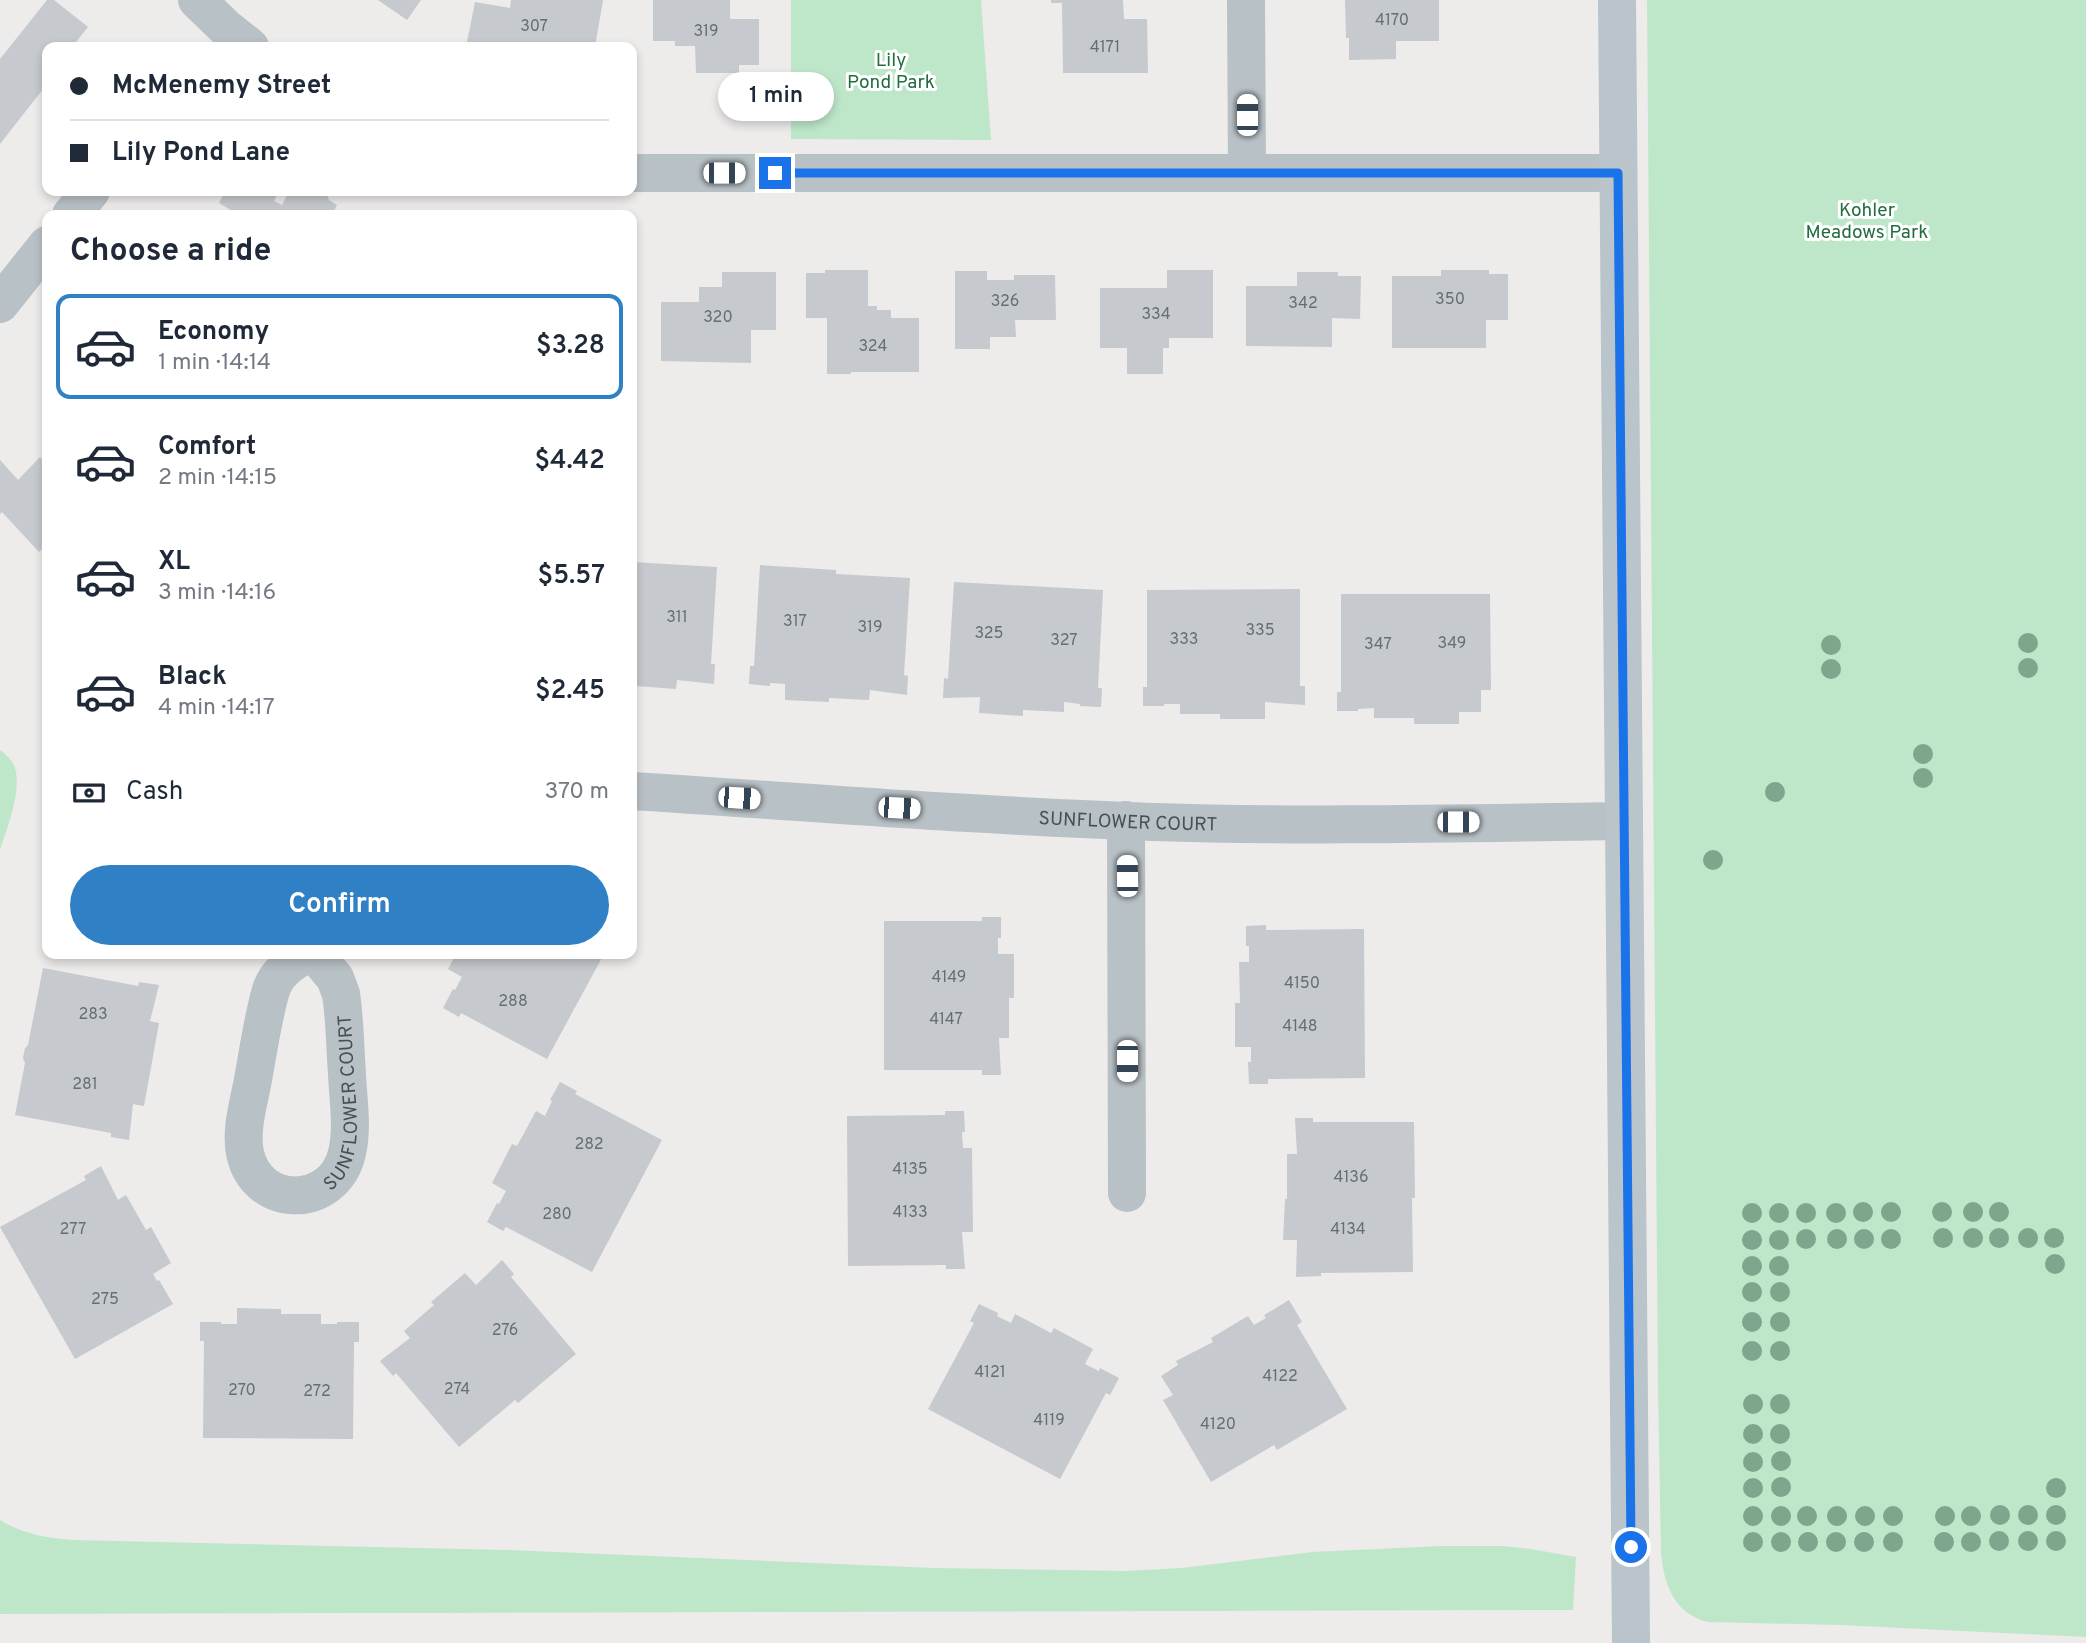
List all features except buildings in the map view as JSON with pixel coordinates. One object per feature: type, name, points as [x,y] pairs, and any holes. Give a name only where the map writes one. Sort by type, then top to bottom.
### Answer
[{"type":"street","points":[[197,0],[228,41]]},
{"type":"street","points":[[1246,0],[1247,173]]},
{"type":"street","points":[[1617,0],[1631,1643]]},
{"type":"street","points":[[637,173],[1618,173]]},
{"type":"street","points":[[75,210],[88,196]]},
{"type":"street","points":[[0,304],[42,251]]},
{"type":"street","name":"SUNFLOWER COURT","points":[[637,791],[1032,816],[1241,824],[1624,821]]},
{"type":"street","points":[[1126,820],[1127,1193]]},
{"type":"street","name":"SUNFLOWER COURT","points":[[299,959],[283,970],[271,990],[243,1138],[248,1163],[254,1175],[275,1192],[301,1196],[314,1193],[335,1178],[347,1154],[350,1129],[341,994],[335,978],[319,959]]},
{"type":"green space","name":"Lily Pond Park","points":[[791,0],[981,0],[991,140],[791,139]]},
{"type":"green space","name":"Kohler Meadows Park","points":[[1647,0],[2086,0],[2086,1637],[1840,1625],[1708,1622],[1696,1618],[1679,1605],[1665,1576],[1661,1553],[1658,1389]]},
{"type":"green space","points":[[0,750],[14,765],[17,782],[12,812],[0,850]]},
{"type":"green space","points":[[0,1520],[35,1534],[73,1540],[506,1550],[935,1568],[1126,1571],[1181,1568],[1312,1552],[1441,1546],[1503,1546],[1576,1557],[1573,1610],[0,1614]]},
{"type":"route","points":[[775,173],[1618,173],[1631,1547]]}]
